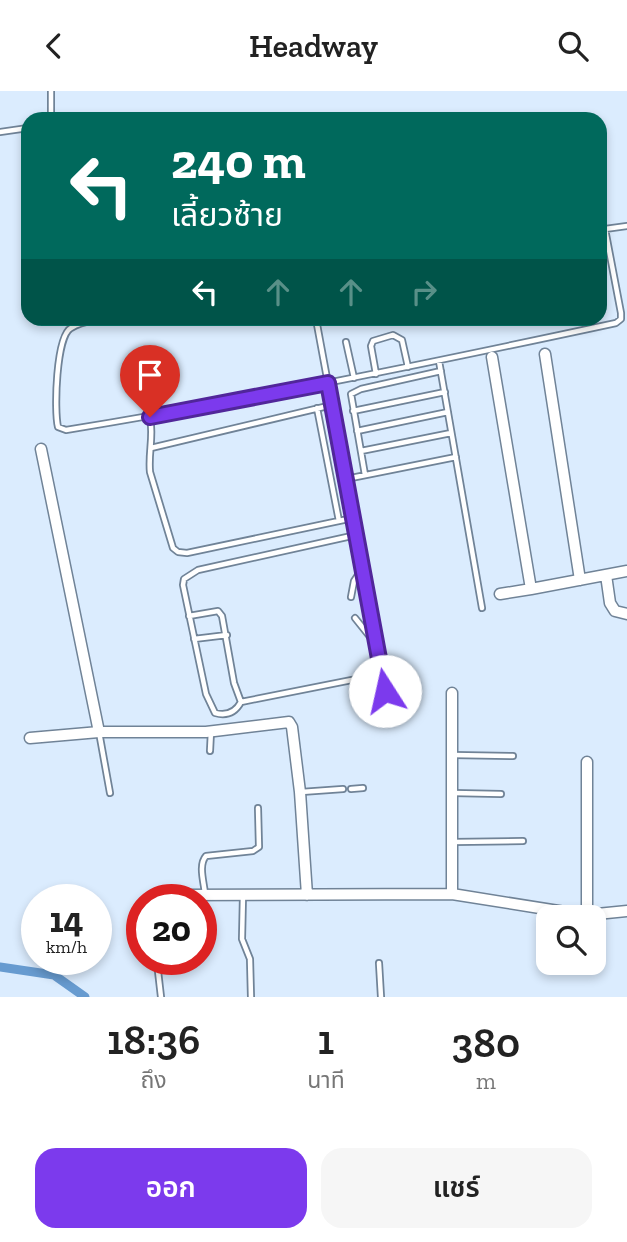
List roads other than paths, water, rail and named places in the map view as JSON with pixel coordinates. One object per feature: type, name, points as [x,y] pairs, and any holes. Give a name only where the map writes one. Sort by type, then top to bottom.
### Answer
[{"type":"street","points":[[545,354],[580,580]]},
{"type":"street","points":[[492,357],[531,589]]},
{"type":"street","points":[[41,449],[99,732]]},
{"type":"street","points":[[500,594],[627,571]]},
{"type":"street","points":[[606,575],[610,603],[615,611],[627,614]]},
{"type":"street","points":[[452,692],[452,894]]},
{"type":"street","points":[[30,738],[99,732],[211,731],[289,722],[292,727],[300,792],[307,895]]},
{"type":"street","points":[[587,762],[587,905]]},
{"type":"street","points":[[217,895],[452,894],[536,909]]},
{"type":"street","points":[[606,913],[627,911]]},
{"type":"lane","points":[[51,91],[51,112]]},
{"type":"lane","points":[[0,132],[21,129]]},
{"type":"lane","points":[[607,229],[627,226]]},
{"type":"lane","points":[[607,252],[621,313],[621,319],[617,323],[607,325]]},
{"type":"lane","points":[[76,326],[63,335],[59,351],[56,419],[58,427],[66,430],[150,417],[376,374],[603,326]]},
{"type":"lane","points":[[317,326],[385,691]]},
{"type":"lane","points":[[376,374],[373,341],[393,335],[402,340],[408,367]]},
{"type":"lane","points":[[346,342],[354,378]]},
{"type":"lane","points":[[439,361],[482,608]]},
{"type":"lane","points":[[366,475],[351,394],[354,391],[441,371]]},
{"type":"lane","points":[[353,412],[444,392]]},
{"type":"lane","points":[[151,448],[332,404]]},
{"type":"lane","points":[[317,408],[339,521]]},
{"type":"lane","points":[[357,431],[448,412]]},
{"type":"lane","points":[[150,417],[153,429],[149,459],[153,483],[173,548],[178,552],[187,553],[353,519]]},
{"type":"lane","points":[[361,451],[452,433]]},
{"type":"lane","points":[[346,479],[456,457]]},
{"type":"lane","points":[[356,535],[191,573],[184,579],[183,585],[210,706],[215,713],[223,715],[233,711],[241,702],[382,674]]},
{"type":"lane","points":[[351,597],[354,581],[362,568]]},
{"type":"lane","points":[[190,616],[218,611],[227,635],[234,683],[241,702]]},
{"type":"lane","points":[[355,618],[376,643]]},
{"type":"lane","points":[[194,639],[227,635]]},
{"type":"lane","points":[[210,751],[211,731]]},
{"type":"lane","points":[[99,732],[110,793]]},
{"type":"lane","points":[[453,755],[513,756]]},
{"type":"lane","points":[[351,789],[363,787]]},
{"type":"lane","points":[[300,792],[343,789]]},
{"type":"lane","points":[[453,793],[501,794]]},
{"type":"lane","points":[[204,884],[202,860],[206,856],[253,852],[259,848],[258,808]]},
{"type":"lane","points":[[453,842],[523,841]]},
{"type":"lane","points":[[243,895],[242,939],[250,959],[251,997]]},
{"type":"lane","points":[[379,963],[381,997]]},
{"type":"lane","points":[[158,975],[161,997]]},
{"type":"waterway","points":[[0,967],[54,975],[85,997]]}]
